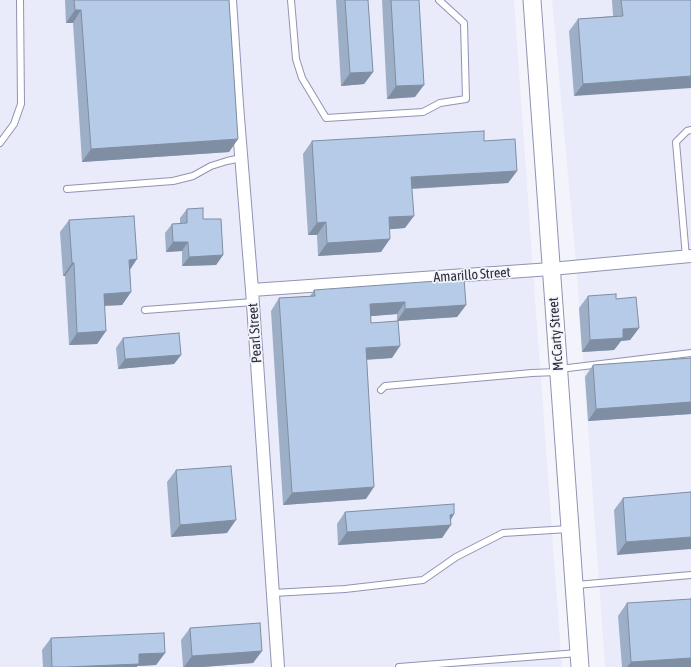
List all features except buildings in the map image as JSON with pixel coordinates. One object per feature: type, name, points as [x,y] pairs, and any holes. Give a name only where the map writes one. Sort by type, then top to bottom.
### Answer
[{"type":"main road","name":"McCarty Street","points":[[532,0],[580,660]]},
{"type":"street","name":"Pearl Street","points":[[230,0],[241,158],[253,296],[278,667]]},
{"type":"street","name":"Amarillo Street","points":[[253,296],[688,257]]},
{"type":"lane","points":[[0,143],[14,124],[21,104],[20,0]]},
{"type":"lane","points":[[291,0],[296,59],[302,78],[326,118],[423,112],[440,103],[466,99],[464,23],[439,0]]},
{"type":"lane","points":[[688,257],[676,142],[687,131],[691,130]]},
{"type":"lane","points":[[68,189],[173,181],[193,176],[216,164],[241,158]]},
{"type":"lane","points":[[145,310],[253,296]]},
{"type":"lane","points":[[381,390],[385,386],[532,373],[691,353]]},
{"type":"lane","points":[[273,593],[345,589],[422,580],[456,557],[502,533],[570,529]]},
{"type":"lane","points":[[574,585],[691,575]]},
{"type":"lane","points":[[399,667],[580,660]]},
{"type":"shaded area","points":[[0,0],[514,0],[562,667],[0,667]]},
{"type":"shaded area","points":[[552,0],[691,0],[691,667],[605,667],[577,275]]}]
